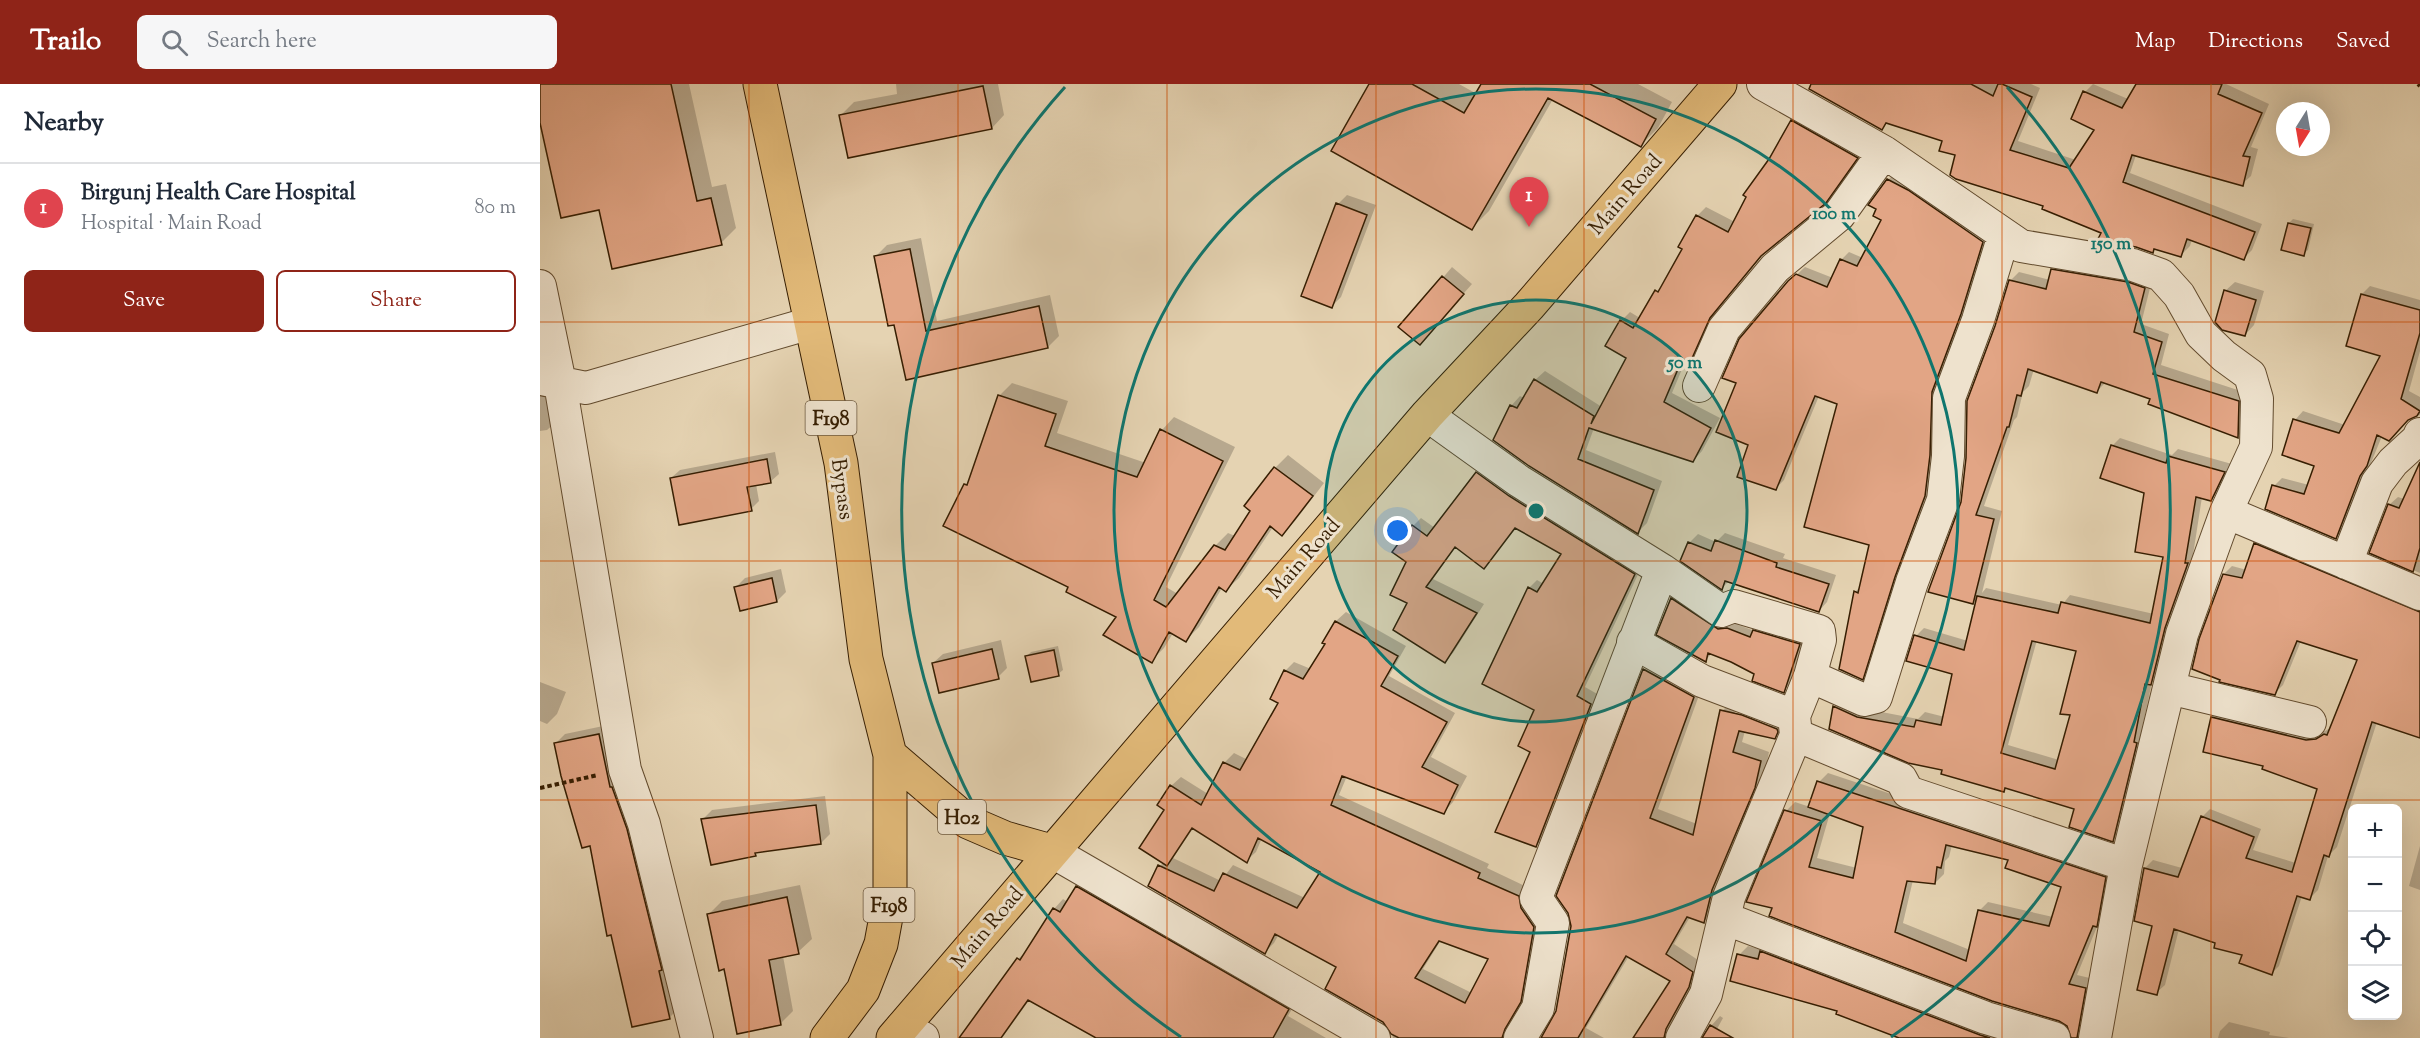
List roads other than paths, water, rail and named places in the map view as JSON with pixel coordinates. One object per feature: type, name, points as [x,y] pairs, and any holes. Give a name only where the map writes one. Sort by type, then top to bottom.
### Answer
[{"type":"main road","name":"Bypass","points":[[760,84],[841,464],[866,659],[890,755],[890,895],[881,944],[863,990],[827,1038]]},
{"type":"main road","name":"Main Road","points":[[906,1034],[1051,851],[1426,415],[1528,306],[1720,84]]},
{"type":"main road","name":"H02","points":[[890,755],[968,822],[1005,838],[1051,851]]},
{"type":"street","points":[[1763,84],[1884,152],[2021,246],[2133,265],[2161,275],[2179,295],[2201,333],[2224,356],[2250,375],[2257,399],[2256,447],[2226,512],[2182,634],[2126,865],[2095,1038]]},
{"type":"street","points":[[1699,386],[1724,329],[1775,268],[1839,215],[1884,152]]},
{"type":"street","points":[[1810,676],[1864,700],[1876,697],[1912,582],[1943,500],[1948,456],[1949,398],[1978,320],[2004,235]]},
{"type":"street","points":[[540,286],[550,381],[625,770],[644,824],[697,1038]]},
{"type":"street","points":[[550,381],[586,388],[811,323]]},
{"type":"street","points":[[1426,415],[1519,481],[1662,570],[1721,611],[1734,606],[1819,631],[1820,640],[1795,726],[1733,887],[1706,994],[1682,1038]]},
{"type":"street","points":[[2346,563],[2376,483],[2393,462],[2418,439],[2420,434]]},
{"type":"street","points":[[2226,512],[2420,594]]},
{"type":"street","points":[[1520,1038],[1538,1008],[1553,923],[1536,898],[1662,570]]},
{"type":"street","points":[[1634,642],[1702,681],[1901,779],[1908,792],[2126,865]]},
{"type":"street","points":[[2169,688],[2310,722]]},
{"type":"street","points":[[1051,851],[1374,1038]]},
{"type":"street","points":[[1724,918],[1986,1018],[2054,1038]]},
{"type":"place","name":"Birgunj Health Care Hospital","points":[[1529,227]]}]
